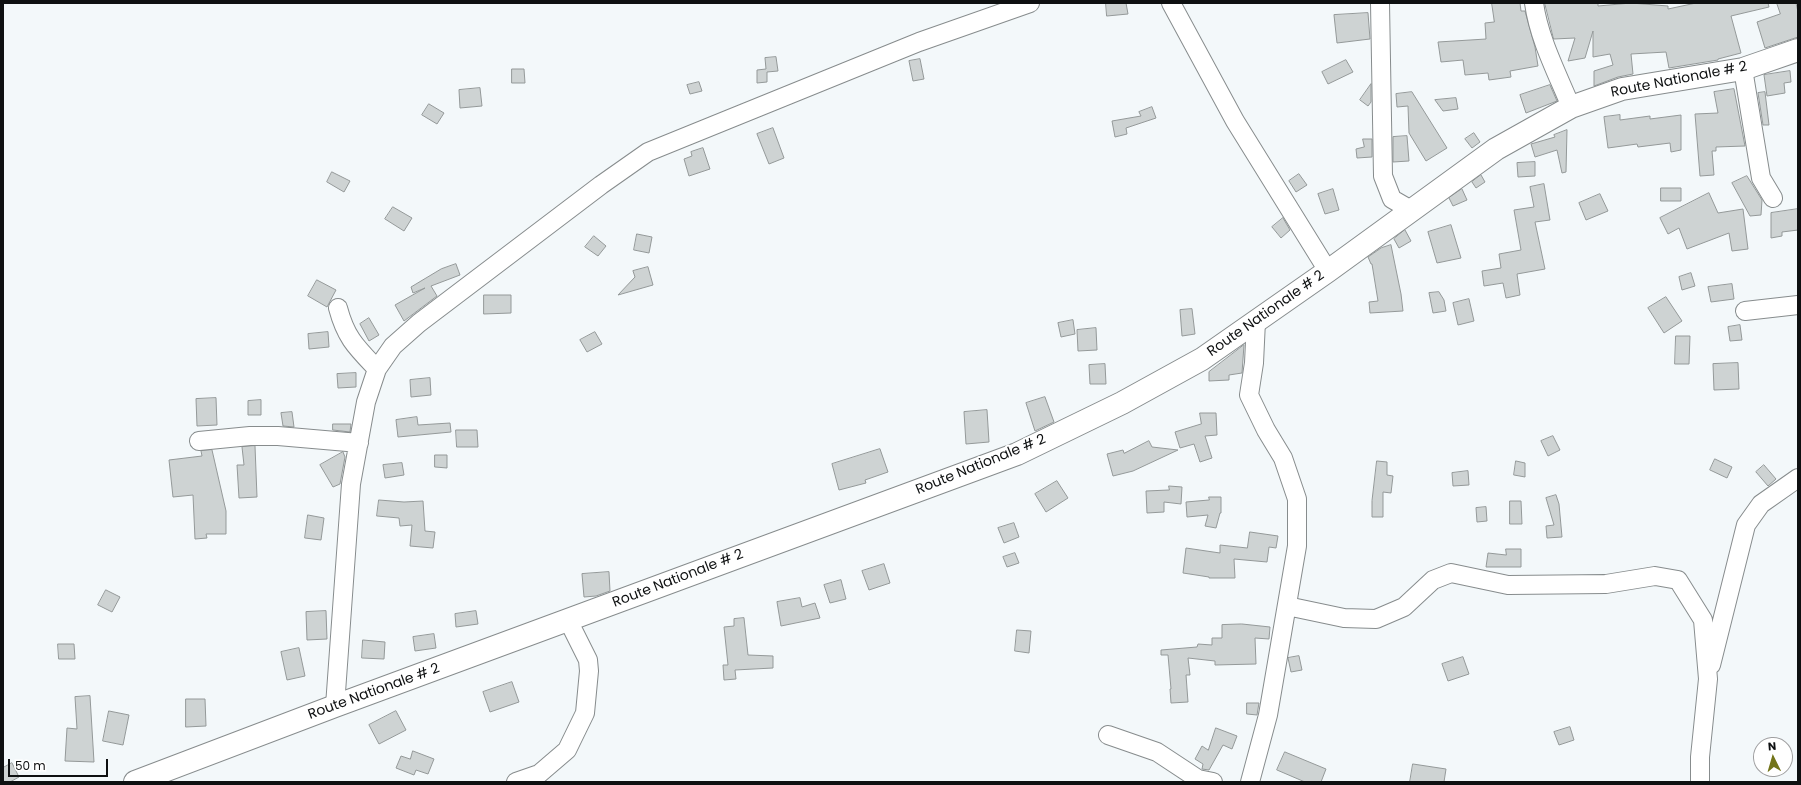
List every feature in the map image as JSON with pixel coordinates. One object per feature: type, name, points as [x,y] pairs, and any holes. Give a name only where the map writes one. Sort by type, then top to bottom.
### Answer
[{"type":"main road","name":"Route Nationale # 2","points":[[135,782],[335,706],[1017,454],[1122,403],[1202,359],[1328,271],[1496,149],[1571,107],[1622,89],[1743,69],[1798,50]]},
{"type":"street","points":[[335,706],[351,484],[366,402],[377,369],[393,346],[420,323],[601,184],[648,152],[919,42],[1030,3]]},
{"type":"street","points":[[1171,3],[1235,121],[1328,271]]},
{"type":"street","points":[[1380,3],[1383,176],[1392,199],[1411,210]]},
{"type":"street","points":[[1534,3],[1535,14],[1547,51],[1571,107]]},
{"type":"street","points":[[1743,69],[1761,178],[1773,198]]},
{"type":"street","points":[[1745,311],[1798,305]]},
{"type":"street","points":[[338,308],[342,326],[351,341],[377,369]]},
{"type":"street","points":[[1250,782],[1268,715],[1287,606],[1297,546],[1298,498],[1283,458],[1266,430],[1249,395],[1254,363],[1256,321]]},
{"type":"street","points":[[199,441],[250,436],[278,436],[359,443]]},
{"type":"street","points":[[1700,782],[1700,757],[1708,679],[1746,525],[1761,504],[1798,478]]},
{"type":"street","points":[[1287,606],[1344,618],[1376,619],[1404,607],[1433,580],[1451,573],[1508,585],[1606,584],[1655,576],[1678,580],[1703,620],[1708,679]]},
{"type":"street","points":[[516,782],[539,774],[567,750],[585,712],[589,671],[588,660],[568,620]]},
{"type":"street","points":[[1108,735],[1157,752],[1198,779],[1213,782]]},
{"type":"building","points":[[1106,3],[1126,3],[1128,14],[1107,16]]},
{"type":"building","points":[[1492,3],[1520,3],[1521,11],[1525,11],[1535,47],[1538,66],[1510,71],[1511,77],[1489,80],[1488,73],[1465,75],[1463,60],[1441,62],[1438,42],[1486,39],[1485,23],[1494,22]]},
{"type":"building","points":[[1545,3],[1598,3],[1598,6],[1631,3],[1668,6],[1668,9],[1696,3],[1768,3],[1769,7],[1731,16],[1741,53],[1718,60],[1669,68],[1666,52],[1631,54],[1633,74],[1618,77],[1594,86],[1594,71],[1613,65],[1610,54],[1593,57],[1593,31],[1585,58],[1568,61],[1575,38],[1554,39]]},
{"type":"building","points":[[1777,3],[1796,3],[1798,12],[1798,37],[1765,48],[1757,22],[1780,14]]},
{"type":"building","points":[[1368,13],[1370,39],[1337,43],[1334,15]]},
{"type":"building","points":[[776,57],[778,71],[767,72],[767,82],[757,83],[757,70],[766,69],[765,58]]},
{"type":"building","points":[[920,59],[924,79],[913,81],[909,61]]},
{"type":"building","points":[[1346,60],[1353,72],[1328,84],[1322,72]]},
{"type":"building","points":[[512,69],[524,69],[525,83],[512,83]]},
{"type":"building","points":[[1790,71],[1791,82],[1784,83],[1785,93],[1767,96],[1764,75]]},
{"type":"building","points":[[699,82],[702,91],[690,94],[687,85]]},
{"type":"building","points":[[1371,84],[1371,102],[1368,106],[1360,100]]},
{"type":"building","points":[[1550,85],[1557,101],[1526,113],[1520,95]]},
{"type":"building","points":[[480,88],[482,106],[460,108],[459,90]]},
{"type":"building","points":[[1734,89],[1745,146],[1716,147],[1716,151],[1712,151],[1714,175],[1700,176],[1695,114],[1718,113],[1714,92]]},
{"type":"building","points":[[1412,92],[1447,148],[1426,161],[1409,133],[1408,106],[1397,107],[1396,94]]},
{"type":"building","points":[[1765,92],[1769,125],[1763,125],[1758,93]]},
{"type":"building","points":[[1456,98],[1458,109],[1443,111],[1435,100]]},
{"type":"building","points":[[429,104],[444,113],[437,124],[422,115]]},
{"type":"building","points":[[1152,107],[1156,118],[1126,128],[1127,134],[1115,137],[1112,121],[1141,116],[1139,112]]},
{"type":"building","points":[[1620,115],[1620,120],[1650,116],[1650,119],[1681,115],[1681,150],[1671,152],[1670,143],[1638,147],[1637,144],[1608,148],[1604,117]]},
{"type":"building","points":[[773,128],[784,158],[769,164],[757,134]]},
{"type":"building","points":[[1567,130],[1566,172],[1562,173],[1557,150],[1535,157],[1531,144],[1555,137],[1554,135]]},
{"type":"building","points":[[1474,133],[1480,142],[1472,148],[1465,139]]},
{"type":"building","points":[[1407,136],[1409,161],[1393,162],[1393,137]]},
{"type":"building","points":[[1363,139],[1372,139],[1372,157],[1357,158],[1356,149],[1364,147]]},
{"type":"building","points":[[703,148],[710,169],[689,176],[684,159],[692,156],[691,152]]},
{"type":"building","points":[[1535,162],[1535,176],[1518,177],[1517,163]]},
{"type":"building","points":[[332,172],[350,181],[344,192],[327,182]]},
{"type":"building","points":[[1299,174],[1307,185],[1296,192],[1289,181]]},
{"type":"building","points":[[1481,175],[1485,182],[1476,188],[1472,182]]},
{"type":"building","points":[[1747,176],[1762,200],[1761,215],[1750,216],[1732,183]]},
{"type":"building","points":[[1544,184],[1550,220],[1535,222],[1545,269],[1517,274],[1520,295],[1506,298],[1503,283],[1484,286],[1482,271],[1501,268],[1499,254],[1521,250],[1514,210],[1534,207],[1530,187]]},
{"type":"building","points":[[1661,188],[1681,188],[1681,201],[1661,201]]},
{"type":"building","points":[[1333,189],[1339,210],[1325,214],[1318,194]]},
{"type":"building","points":[[1462,189],[1467,200],[1453,206],[1449,198]]},
{"type":"building","points":[[1709,193],[1718,213],[1743,209],[1748,249],[1732,251],[1729,233],[1687,249],[1679,228],[1668,234],[1660,218]]},
{"type":"building","points":[[1600,194],[1608,211],[1586,220],[1579,203]]},
{"type":"building","points":[[393,207],[412,218],[404,231],[385,219]]},
{"type":"building","points":[[1798,209],[1798,230],[1782,232],[1782,236],[1771,238],[1771,213]]},
{"type":"building","points":[[1283,218],[1290,230],[1281,238],[1272,227]]},
{"type":"building","points":[[1451,225],[1461,258],[1437,263],[1428,232]]},
{"type":"building","points":[[1405,230],[1411,241],[1399,248],[1394,239]]},
{"type":"building","points":[[637,234],[652,237],[649,253],[634,250]]},
{"type":"building","points":[[594,236],[606,246],[598,256],[585,247]]},
{"type":"building","points":[[1391,245],[1403,311],[1370,313],[1369,302],[1378,301],[1372,264],[1368,257],[1381,248]]},
{"type":"building","points":[[456,264],[460,275],[431,286],[437,296],[404,321],[395,305],[425,288],[413,293],[411,287],[441,269]]},
{"type":"building","points":[[648,267],[653,285],[618,295],[635,277],[633,271]]},
{"type":"building","points":[[1691,273],[1695,286],[1682,290],[1679,277]]},
{"type":"building","points":[[317,280],[336,290],[327,307],[308,296]]},
{"type":"building","points":[[1732,284],[1734,299],[1711,302],[1708,287]]},
{"type":"building","points":[[1439,292],[1444,300],[1446,311],[1433,313],[1429,293]]},
{"type":"building","points":[[484,295],[511,295],[511,313],[484,314]]},
{"type":"building","points":[[1666,297],[1682,321],[1664,333],[1648,308]]},
{"type":"building","points":[[1469,299],[1474,321],[1458,325],[1453,303]]},
{"type":"building","points":[[1192,309],[1195,334],[1182,336],[1180,310]]},
{"type":"building","points":[[369,318],[379,335],[369,341],[360,324]]},
{"type":"building","points":[[1073,320],[1075,334],[1061,337],[1058,323]]},
{"type":"building","points":[[1740,325],[1742,340],[1730,341],[1728,327]]},
{"type":"building","points":[[1096,328],[1097,350],[1078,351],[1077,330]]},
{"type":"building","points":[[328,332],[329,347],[309,349],[308,334]]},
{"type":"building","points":[[595,332],[602,344],[587,352],[580,340]]},
{"type":"building","points":[[1676,336],[1690,336],[1689,364],[1675,364]]},
{"type":"building","points":[[1244,345],[1242,373],[1229,375],[1229,380],[1209,381],[1209,372]]},
{"type":"building","points":[[1738,363],[1739,389],[1714,390],[1713,364]]},
{"type":"building","points":[[1105,364],[1106,384],[1090,384],[1089,365]]},
{"type":"building","points":[[356,373],[356,387],[338,388],[337,374]]},
{"type":"building","points":[[430,378],[431,395],[411,397],[410,380]]},
{"type":"building","points":[[1045,397],[1054,422],[1035,431],[1026,403]]},
{"type":"building","points":[[216,398],[217,425],[197,426],[196,399]]},
{"type":"building","points":[[261,400],[261,415],[248,415],[248,401]]},
{"type":"building","points":[[987,410],[989,442],[966,444],[964,412]]},
{"type":"building","points":[[292,412],[294,427],[283,426],[281,413]]},
{"type":"building","points":[[1200,413],[1216,413],[1217,435],[1205,436],[1212,458],[1200,462],[1194,444],[1180,448],[1175,432],[1201,424]]},
{"type":"building","points":[[417,417],[418,425],[450,423],[451,432],[398,437],[396,420]]},
{"type":"building","points":[[333,424],[351,424],[350,432],[333,430]]},
{"type":"building","points":[[456,430],[477,430],[478,447],[457,447]]},
{"type":"building","points":[[1553,436],[1560,450],[1548,456],[1541,441]]},
{"type":"building","points":[[1149,441],[1152,447],[1178,450],[1133,471],[1113,476],[1107,454],[1123,450],[1124,453]]},
{"type":"building","points":[[255,446],[257,497],[239,498],[237,465],[244,465],[242,447]]},
{"type":"building","points":[[880,449],[888,472],[865,480],[866,483],[839,490],[832,464]]},
{"type":"building","points":[[212,450],[226,511],[226,534],[206,534],[207,538],[195,539],[193,495],[173,497],[169,460],[202,456],[201,451]]},
{"type":"building","points":[[343,452],[345,457],[340,484],[333,487],[320,465]]},
{"type":"building","points":[[435,455],[447,455],[447,468],[435,467]]},
{"type":"building","points":[[1715,459],[1732,467],[1727,478],[1710,470]]},
{"type":"building","points":[[1377,461],[1387,462],[1387,475],[1393,476],[1391,493],[1383,492],[1383,517],[1372,517],[1372,501]]},
{"type":"building","points":[[1516,461],[1525,463],[1525,477],[1514,475]]},
{"type":"building","points":[[402,463],[404,475],[385,478],[383,465]]},
{"type":"building","points":[[1764,465],[1776,479],[1768,486],[1756,472]]},
{"type":"building","points":[[1468,471],[1469,485],[1453,486],[1452,473]]},
{"type":"building","points":[[1057,481],[1068,498],[1046,512],[1035,494]]},
{"type":"building","points":[[1169,486],[1182,487],[1181,504],[1164,502],[1164,512],[1147,513],[1146,491],[1169,490]]},
{"type":"building","points":[[1556,495],[1559,504],[1562,537],[1547,538],[1546,526],[1554,525],[1546,498]]},
{"type":"building","points":[[1209,497],[1221,497],[1221,513],[1216,528],[1205,526],[1208,515],[1187,517],[1186,502],[1209,500]]},
{"type":"building","points":[[379,500],[404,502],[423,501],[425,531],[435,532],[433,548],[410,546],[412,525],[400,526],[399,518],[377,516]]},
{"type":"building","points":[[1510,501],[1521,501],[1522,524],[1510,524]]},
{"type":"building","points":[[1486,507],[1487,521],[1477,522],[1476,508]]},
{"type":"building","points":[[308,515],[324,518],[321,540],[305,538]]},
{"type":"building","points":[[1014,523],[1019,537],[1004,543],[998,528]]},
{"type":"building","points":[[1250,532],[1278,536],[1276,548],[1269,547],[1267,562],[1234,559],[1235,578],[1209,578],[1183,573],[1186,548],[1220,553],[1220,545],[1247,548]]},
{"type":"building","points":[[1506,549],[1521,549],[1521,567],[1486,567],[1488,553],[1506,555]]},
{"type":"building","points":[[1015,553],[1019,563],[1007,567],[1003,557]]},
{"type":"building","points":[[884,564],[890,583],[869,590],[862,571]]},
{"type":"building","points":[[609,572],[610,591],[596,596],[584,597],[582,574]]},
{"type":"building","points":[[841,580],[846,599],[830,603],[824,585]]},
{"type":"building","points":[[106,590],[120,597],[112,612],[98,605]]},
{"type":"building","points":[[800,598],[802,607],[815,603],[820,618],[781,626],[777,602]]},
{"type":"building","points":[[326,611],[327,639],[307,640],[306,612]]},
{"type":"building","points":[[476,611],[478,624],[456,627],[455,614]]},
{"type":"building","points":[[744,618],[748,655],[773,656],[773,668],[735,670],[736,679],[724,680],[723,665],[728,665],[724,627],[734,626],[734,619]]},
{"type":"building","points":[[1242,624],[1270,627],[1269,639],[1255,638],[1256,664],[1215,665],[1215,661],[1188,658],[1190,675],[1186,675],[1188,702],[1171,703],[1168,655],[1161,655],[1161,650],[1197,647],[1198,644],[1212,645],[1212,638],[1222,638],[1222,625]]},
{"type":"building","points":[[1017,630],[1031,631],[1029,653],[1015,651]]},
{"type":"building","points":[[434,634],[436,648],[415,651],[413,637]]},
{"type":"building","points":[[363,640],[385,642],[384,659],[362,658]]},
{"type":"building","points":[[58,644],[74,644],[75,659],[59,659]]},
{"type":"building","points":[[299,648],[305,676],[287,680],[281,652]]},
{"type":"building","points":[[1299,656],[1302,670],[1291,672],[1288,658]]},
{"type":"building","points":[[1463,657],[1469,674],[1448,681],[1442,664]]},
{"type":"building","points":[[512,682],[519,702],[490,712],[483,692]]},
{"type":"building","points":[[90,696],[94,762],[65,761],[67,728],[77,729],[75,697]]},
{"type":"building","points":[[186,699],[205,699],[206,726],[186,727]]},
{"type":"building","points":[[1247,703],[1259,703],[1257,715],[1247,714]]},
{"type":"building","points":[[109,711],[129,715],[123,745],[103,741]]},
{"type":"building","points":[[396,711],[406,730],[379,744],[369,725]]},
{"type":"building","points":[[1570,727],[1574,740],[1559,745],[1554,732]]},
{"type":"building","points":[[1216,728],[1237,736],[1232,749],[1223,745],[1209,770],[1202,769],[1203,764],[1195,759],[1202,746],[1208,750]]},
{"type":"building","points":[[413,751],[434,759],[428,774],[416,770],[414,775],[396,768],[401,756],[410,759]]},
{"type":"building","points":[[1285,752],[1326,769],[1321,782],[1305,782],[1277,770]]},
{"type":"building","points":[[12,763],[19,777],[10,782],[3,782],[3,768]]},
{"type":"building","points":[[1413,764],[1446,769],[1444,782],[1410,782]]}]
